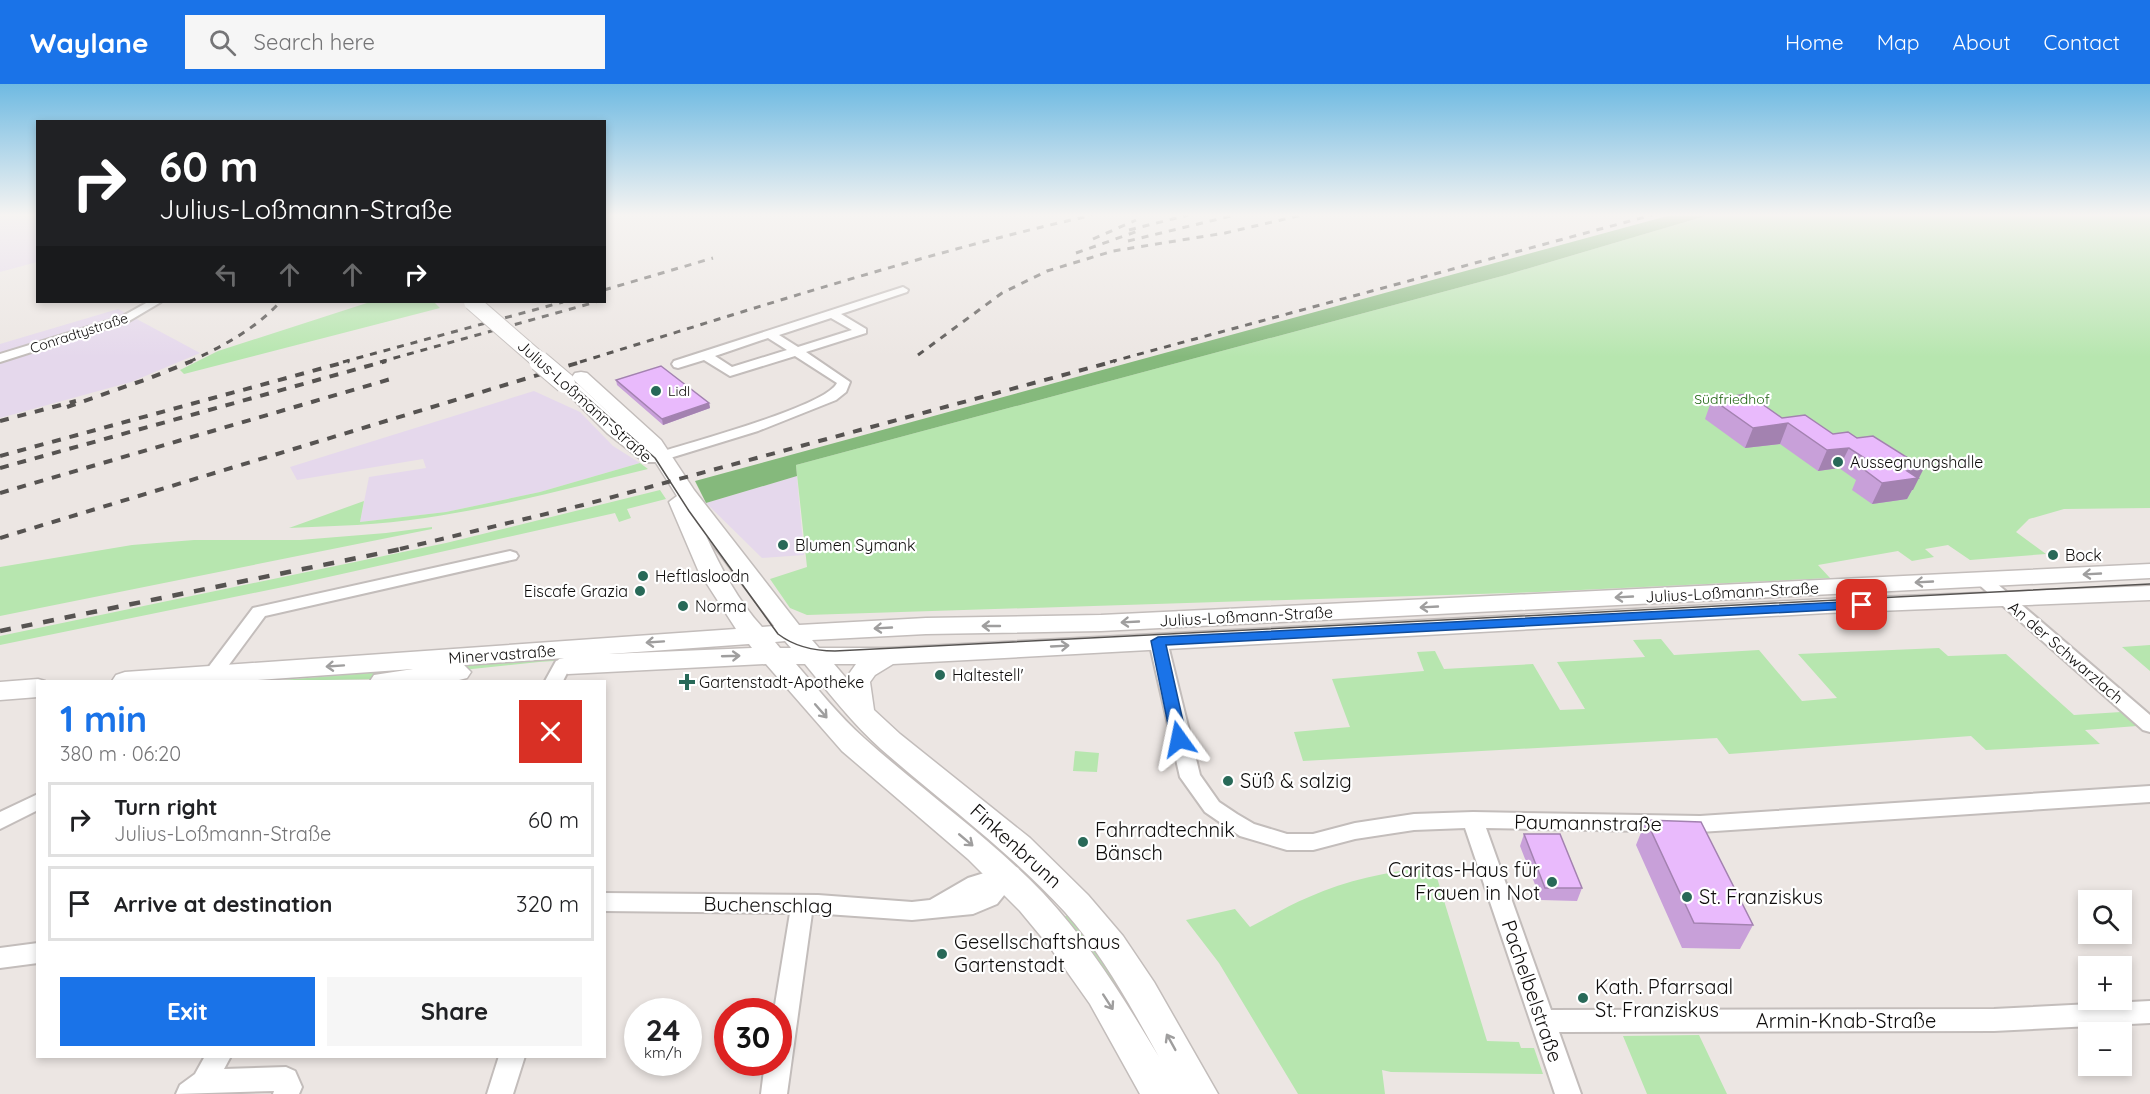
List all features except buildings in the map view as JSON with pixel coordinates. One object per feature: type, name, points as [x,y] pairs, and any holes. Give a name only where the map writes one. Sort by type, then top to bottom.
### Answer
[{"type":"main road","name":"Julius-Loßmann-Straße","points":[[473,303],[644,434],[680,501],[710,570],[731,604],[755,635]]},
{"type":"main road","name":"Julius-Loßmann-Straße","points":[[493,303],[573,380]]},
{"type":"main road","name":"Julius-Loßmann-Straße","points":[[656,457],[792,633],[926,626],[1092,624],[2150,571]]},
{"type":"main road","name":"Julius-Loßmann-Straße","points":[[773,656],[887,656],[2150,593]]},
{"type":"main road","points":[[686,640],[712,626],[731,604]]},
{"type":"main road","name":"Minervastraße","points":[[153,680],[209,678],[792,633]]},
{"type":"main road","name":"Finkenbrunn","points":[[792,633],[861,713],[1020,868],[1060,936],[1088,973],[1130,1039],[1160,1094]]},
{"type":"main road","name":"Finkenbrunn","points":[[755,635],[852,744],[1020,868],[1077,904],[1116,953],[1159,1020],[1199,1094]]},
{"type":"main road","name":"Minervastraße","points":[[392,680],[464,672],[558,673],[731,656],[773,656]]},
{"type":"main road","points":[[861,713],[857,682],[866,669],[887,656]]},
{"type":"main road","points":[[0,691],[36,688]]},
{"type":"main road","points":[[0,705],[36,703]]},
{"type":"street","points":[[678,364],[903,290]]},
{"type":"street","name":"Conradtystraße","points":[[120,313],[152,303]]},
{"type":"street","name":"Conradtystraße","points":[[0,358],[126,319],[153,303]]},
{"type":"street","points":[[705,355],[730,372],[862,331],[833,314]]},
{"type":"street","points":[[656,457],[753,428],[831,397],[841,389],[844,382],[770,334]]},
{"type":"street","points":[[209,678],[259,612],[510,556]]},
{"type":"street","name":"An der Schwarzlach","points":[[1982,579],[2150,724]]},
{"type":"street","name":"Paumannstraße","points":[[1158,641],[1190,777],[1212,807],[1247,830],[1287,842],[1313,842],[1355,831],[1414,822],[1473,820],[1700,824],[2150,794]]},
{"type":"street","points":[[0,821],[36,802]]},
{"type":"street","name":"Pachelbelstraße","points":[[1473,820],[1568,1094]]},
{"type":"street","name":"Buchenschlag","points":[[606,902],[802,905],[912,911],[973,904],[990,898],[1020,868]]},
{"type":"street","points":[[788,998],[802,905]]},
{"type":"street","points":[[0,958],[36,953]]},
{"type":"street","name":"Armin-Knab-Straße","points":[[1543,1021],[1994,1020],[2150,1012]]},
{"type":"street","points":[[197,1088],[217,1058]]},
{"type":"street","points":[[501,1094],[512,1058]]},
{"type":"street","points":[[774,1094],[776,1076]]},
{"type":"street","points":[[197,1088],[286,1079],[289,1087],[286,1094]]},
{"type":"shaded area","points":[[0,262],[36,262],[36,262],[0,272]]},
{"type":"shaded area","points":[[118,309],[200,353],[131,382],[0,418],[0,344]]},
{"type":"shaded area","points":[[534,391],[580,412],[613,446],[640,463],[540,492],[446,512],[360,522],[369,477],[426,468],[423,459],[297,480],[290,467]]},
{"type":"shaded area","points":[[797,476],[804,555],[762,558],[706,503]]},
{"type":"green space","points":[[1498,262],[1550,262],[796,465],[797,476],[706,503],[695,481]]},
{"type":"green space","name":"Südfriedhof","points":[[1550,262],[2150,262],[2150,508],[2064,509],[2029,519],[2016,532],[2046,554],[1970,560],[1948,545],[1925,549],[1934,557],[1912,561],[1898,551],[1818,565],[1830,578],[1538,592],[807,615],[790,608],[770,579],[807,567],[796,465]]},
{"type":"green space","points":[[367,303],[435,303],[440,308],[184,374],[180,370],[218,351]]},
{"type":"green space","points":[[640,463],[648,469],[481,508],[391,522],[289,528],[364,501],[360,522],[446,512],[540,492]]},
{"type":"green space","points":[[660,490],[666,499],[627,509],[631,518],[619,522],[615,513],[288,586],[0,645],[0,636],[446,543]]},
{"type":"green space","points":[[432,527],[432,529],[0,616],[0,567],[132,545],[194,540],[300,540]]},
{"type":"green space","points":[[1661,639],[1674,655],[1759,650],[1802,701],[1837,698],[1798,654],[1939,648],[1948,656],[2006,654],[2074,715],[2121,712],[2137,726],[2085,730],[2100,744],[1986,750],[1971,736],[1729,754],[1717,738],[1303,761],[1294,732],[1350,727],[1332,679],[1424,671],[1417,652],[1435,651],[1444,669],[1533,664],[1560,710],[1585,709],[1557,662],[1645,657],[1633,640]]},
{"type":"green space","points":[[716,644],[714,650],[539,662],[377,679],[282,680],[434,665]]},
{"type":"green space","points":[[2150,645],[2150,671],[2122,647]]},
{"type":"green space","points":[[1075,751],[1099,753],[1097,772],[1073,771]]},
{"type":"green space","points":[[1434,868],[1487,1041],[1519,1042],[1521,1048],[1534,1048],[1543,1074],[1382,1070],[1385,1094],[1298,1094],[1219,963],[1186,920],[1235,909],[1250,927],[1323,891],[1382,874]]},
{"type":"green space","points":[[1071,913],[1153,1032],[1173,1094],[1059,920]]},
{"type":"green space","points":[[1699,1035],[1727,1094],[1647,1094],[1623,1036]]},
{"type":"tram line","points":[[480,303],[655,458],[689,511],[778,634],[791,642],[812,649],[835,651],[2150,584]]},
{"type":"railway","points":[[606,289],[699,262]]},
{"type":"railway","points":[[580,362],[909,262]]},
{"type":"railway","points":[[918,355],[1002,293],[1047,271],[1076,262]]},
{"type":"railway","points":[[1110,362],[1478,262]]},
{"type":"railway","points":[[189,362],[238,336],[260,321],[279,303]]},
{"type":"railway","points":[[343,362],[559,303]]},
{"type":"railway","points":[[380,362],[592,303]]},
{"type":"railway","points":[[67,407],[192,361]]},
{"type":"railway","points":[[0,456],[349,361]]},
{"type":"railway","points":[[0,468],[386,361]]},
{"type":"railway","points":[[0,538],[584,361]]},
{"type":"railway","points":[[400,549],[583,505],[1115,361]]},
{"type":"railway","points":[[0,493],[394,378]]},
{"type":"railway","points":[[0,421],[76,401]]},
{"type":"railway","points":[[0,631],[406,548]]},
{"type":"place","name":"Lidl","points":[[656,391]]},
{"type":"place","name":"Aussegnungshalle","points":[[1838,462]]},
{"type":"place","name":"Blumen Symank","points":[[783,545]]},
{"type":"place","name":"Bock","points":[[2053,555]]},
{"type":"place","name":"Heftlasloodn","points":[[643,576]]},
{"type":"place","name":"Eiscafe Grazia","points":[[640,591]]},
{"type":"place","name":"Norma","points":[[683,606]]},
{"type":"place","name":"Haltestell'","points":[[940,675]]},
{"type":"place","name":"Gartenstadt-Apotheke","points":[[687,682]]},
{"type":"place","name":"Süß & salzig","points":[[1228,781]]},
{"type":"place","name":"Fahrradtechnik Bänsch","points":[[1083,842]]},
{"type":"place","name":"Caritas-Haus für Frauen in Not","points":[[1552,882]]},
{"type":"place","name":"St. Franziskus","points":[[1687,897]]},
{"type":"place","name":"Gesellschaftshaus Gartenstadt","points":[[942,954]]},
{"type":"place","name":"Kath. Pfarrsaal St. Franziskus","points":[[1583,998]]},
{"type":"route","points":[[1179,739],[1158,641],[1862,605]]}]
